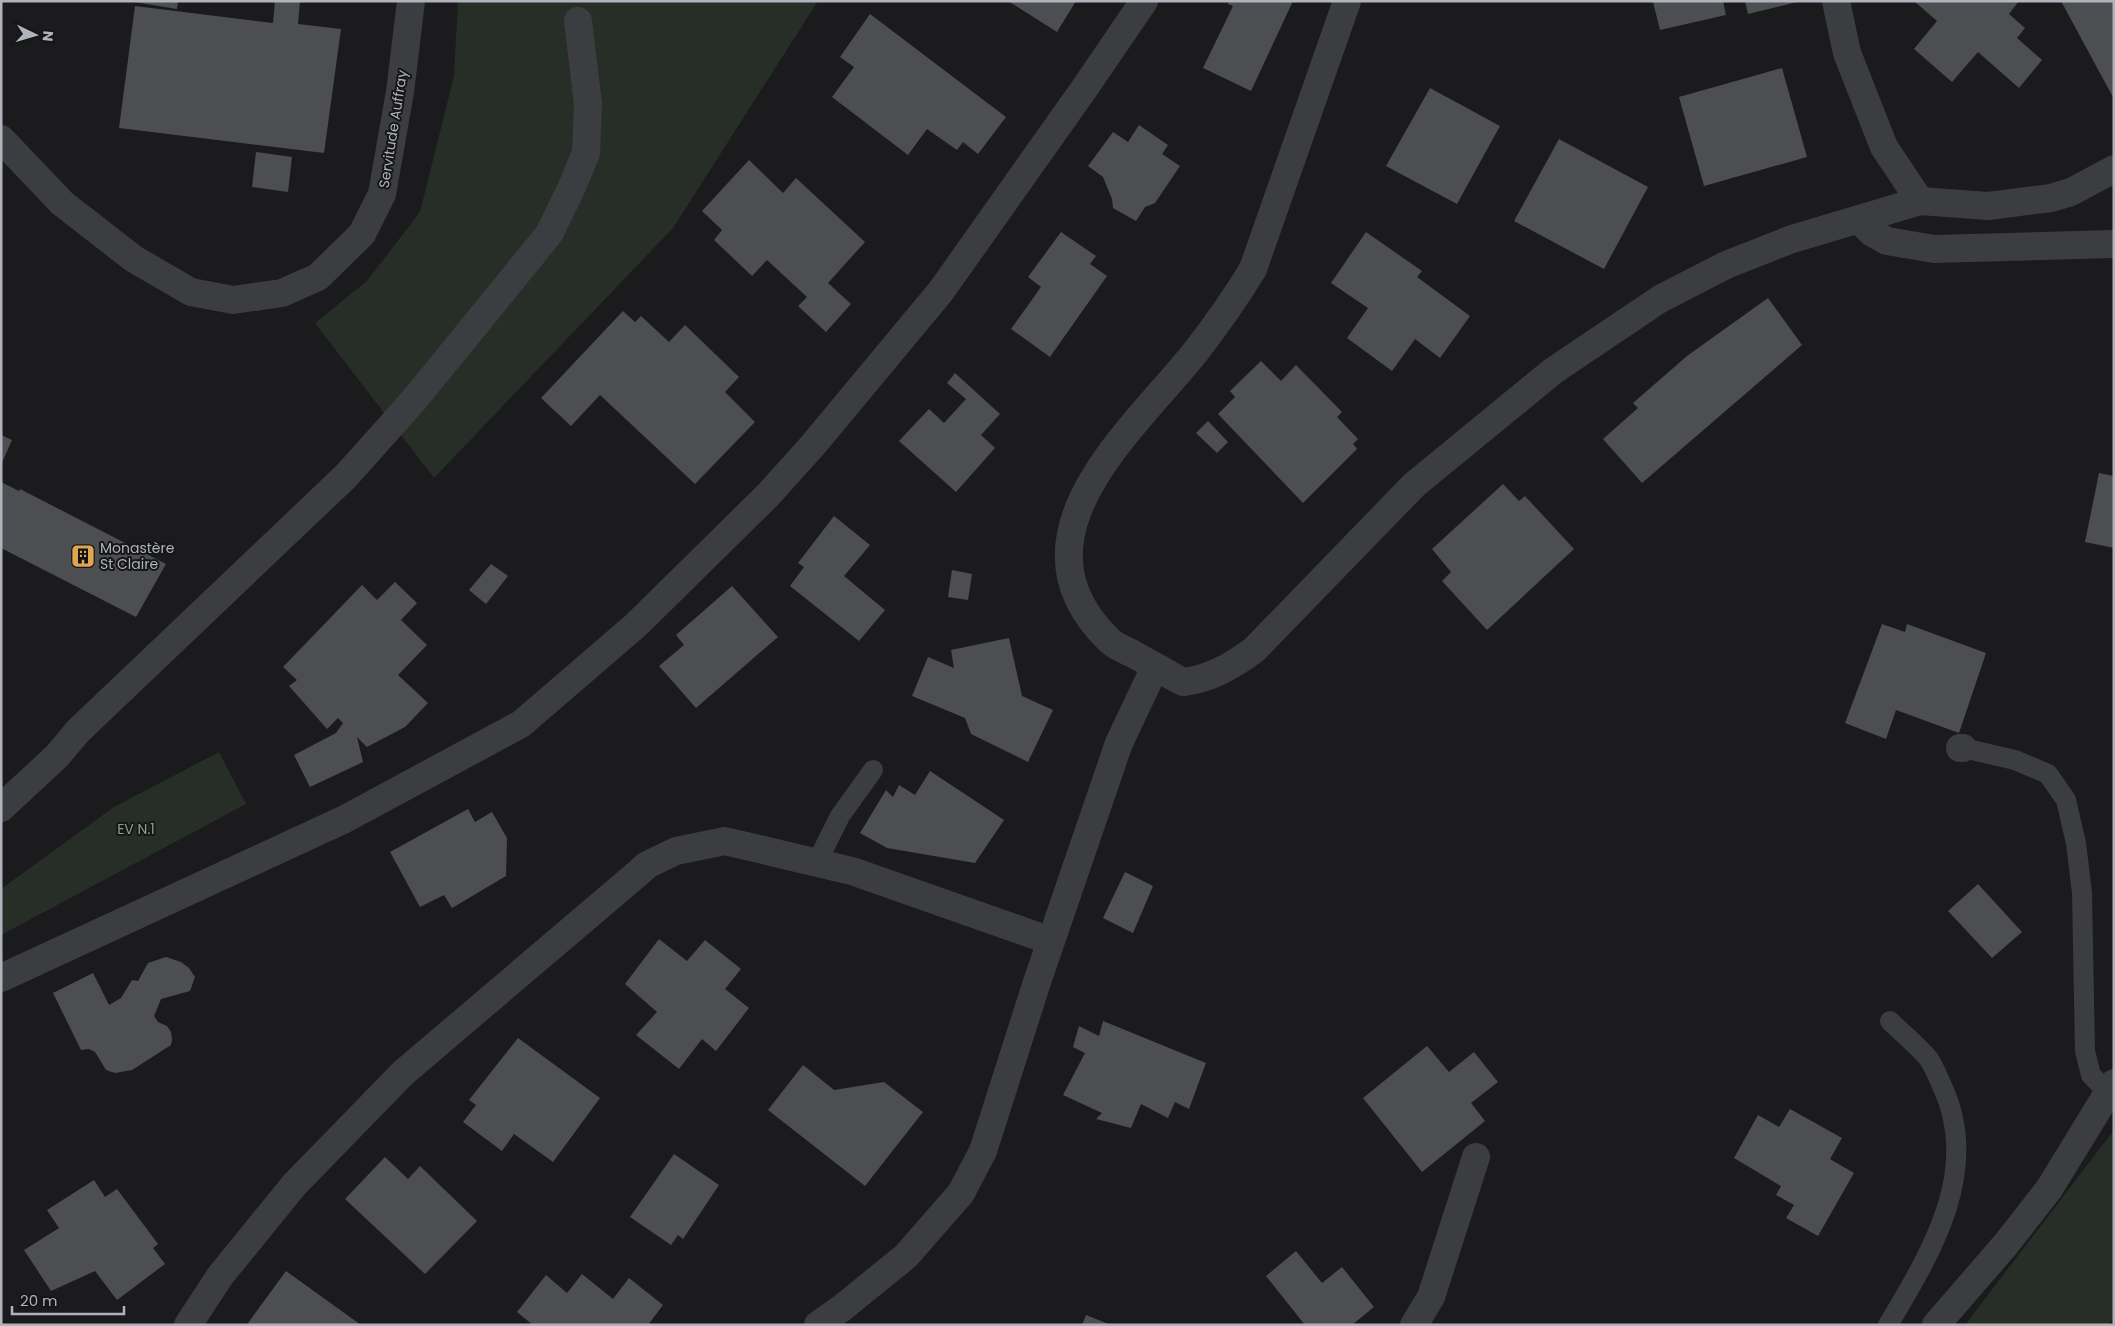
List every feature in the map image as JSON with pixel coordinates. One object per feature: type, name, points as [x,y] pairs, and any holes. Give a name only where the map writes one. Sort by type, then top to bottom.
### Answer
[{"type":"street","name":"Servitude Auffray","points":[[1,139],[62,203],[134,259],[191,292],[233,300],[282,293],[318,277],[362,234],[382,194],[400,92],[411,1]]},
{"type":"street","points":[[1,978],[345,819],[521,724],[636,625],[768,495],[813,445],[941,291],[1144,1]]},
{"type":"street","points":[[1347,1],[1253,269],[1197,350],[1122,438],[1085,493],[1074,524],[1068,556],[1074,588],[1080,604],[1111,642],[1183,682],[1201,680],[1227,668],[1266,639],[1414,486],[1553,371],[1660,299],[1726,265],[1792,239],[1920,201],[1988,206],[2052,198],[2071,192],[2114,169]]},
{"type":"street","points":[[1836,1],[1847,53],[1884,147],[1920,201]]},
{"type":"street","points":[[1,808],[57,756],[78,731],[346,476],[414,400],[549,234],[586,153],[588,104],[578,21]]},
{"type":"street","points":[[1858,219],[1871,232],[1887,241],[1934,249],[2114,244]]},
{"type":"street","points":[[818,1325],[906,1256],[961,1193],[983,1151],[1051,941],[1119,743],[1155,666]]},
{"type":"street","points":[[188,1325],[220,1276],[294,1185],[403,1073],[647,865],[676,850],[725,841],[818,862],[852,871],[1051,941]]},
{"type":"street","points":[[1936,1325],[2006,1244],[2049,1189],[2111,1088]]},
{"type":"street","points":[[1414,1325],[1431,1298],[1476,1157]]},
{"type":"lane","points":[[1961,748],[2015,760],[2048,774],[2066,800],[2076,843],[2082,893],[2085,1051],[2091,1075],[2111,1088]]},
{"type":"lane","points":[[818,862],[840,816],[872,770]]},
{"type":"lane","points":[[1888,1325],[1920,1272],[1944,1220],[1956,1173],[1956,1132],[1947,1097],[1929,1059],[1890,1021]]},
{"type":"green space","points":[[458,1],[818,1],[673,228],[434,478],[315,323],[367,281],[420,212],[454,76]]},
{"type":"green space","name":"EV N.1","points":[[219,752],[246,804],[1,935],[1,889],[114,807]]},
{"type":"green space","points":[[2114,1130],[2114,1319],[2106,1325],[1965,1325]]},
{"type":"building","points":[[128,1],[178,1],[177,9]]},
{"type":"building","points":[[275,1],[300,1],[298,24],[341,29],[324,153],[119,128],[135,6],[273,23]]},
{"type":"building","points":[[1008,1],[1076,1],[1057,32]]},
{"type":"building","points":[[1229,1],[1293,1],[1251,91],[1203,68],[1233,6],[1228,4]]},
{"type":"building","points":[[1723,1],[1726,15],[1660,30],[1653,2]]},
{"type":"building","points":[[1745,1],[1797,1],[1797,2],[1748,14]]},
{"type":"building","points":[[1914,1],[2019,1],[2009,14],[2025,28],[2017,38],[2042,60],[2019,88],[1978,52],[1952,82],[1914,49],[1937,21]]},
{"type":"building","points":[[2061,1],[2114,1],[2114,99]]},
{"type":"building","points":[[870,14],[1006,117],[978,154],[963,142],[957,150],[927,129],[908,155],[832,97],[854,67],[840,57]]},
{"type":"building","points":[[1782,68],[1807,157],[1704,186],[1679,97]]},
{"type":"building","points":[[1430,88],[1500,126],[1457,204],[1386,166]]},
{"type":"building","points":[[1139,125],[1168,145],[1162,154],[1180,166],[1155,203],[1145,207],[1136,221],[1113,208],[1112,199],[1103,177],[1088,166],[1113,132],[1128,142]]},
{"type":"building","points":[[1559,139],[1648,187],[1604,269],[1514,221]]},
{"type":"building","points":[[256,152],[292,157],[288,192],[252,187]]},
{"type":"building","points":[[749,160],[783,193],[796,178],[865,242],[828,283],[851,304],[826,332],[798,306],[807,297],[767,260],[752,276],[714,240],[722,230],[702,211]]},
{"type":"building","points":[[1061,232],[1096,256],[1090,264],[1107,276],[1050,357],[1011,329],[1041,287],[1028,277]]},
{"type":"building","points":[[1366,232],[1422,271],[1417,277],[1470,316],[1440,358],[1415,339],[1392,371],[1347,338],[1368,308],[1331,283]]},
{"type":"building","points":[[1768,298],[1802,345],[1642,483],[1603,439],[1638,408],[1633,403],[1687,356]]},
{"type":"building","points":[[623,311],[635,322],[641,316],[669,342],[685,325],[739,377],[725,392],[755,422],[695,484],[600,395],[571,426],[541,398]]},
{"type":"building","points":[[1261,361],[1281,381],[1296,365],[1342,412],[1337,417],[1358,439],[1353,444],[1357,449],[1303,503],[1218,414],[1235,397],[1230,391]]},
{"type":"building","points":[[955,373],[1000,414],[981,435],[995,448],[956,492],[899,441],[929,409],[944,423],[966,399],[947,383]]},
{"type":"building","points":[[1208,421],[1228,442],[1217,453],[1196,433]]},
{"type":"building","points":[[1,435],[12,440],[1,465]]},
{"type":"building","points":[[2099,473],[2114,476],[2114,548],[2085,542]]},
{"type":"building","name":"Monastère St Claire","points":[[1,482],[19,491],[20,489],[166,564],[136,617],[1,548]]},
{"type":"building","points":[[1503,484],[1519,501],[1525,496],[1574,549],[1487,630],[1442,581],[1451,572],[1432,549]]},
{"type":"building","points":[[834,516],[870,545],[844,576],[885,610],[859,641],[790,586],[804,567],[798,563]]},
{"type":"building","points":[[491,564],[508,576],[486,604],[469,590]]},
{"type":"building","points":[[952,570],[972,574],[968,600],[948,597]]},
{"type":"building","points":[[395,582],[417,603],[401,620],[427,645],[398,675],[428,703],[405,727],[367,747],[357,737],[363,762],[310,787],[294,755],[336,733],[343,723],[338,718],[327,729],[289,686],[297,680],[283,667],[362,585],[377,600]]},
{"type":"building","points":[[732,586],[778,637],[696,708],[659,666],[684,645],[676,635]]},
{"type":"building","points":[[1882,624],[1905,632],[1907,624],[1986,653],[1959,733],[1896,710],[1886,739],[1845,723]]},
{"type":"building","points":[[1009,638],[1022,696],[1053,710],[1028,762],[971,734],[965,718],[912,696],[928,657],[954,668],[951,650]]},
{"type":"building","points":[[930,771],[1004,820],[975,863],[887,848],[860,833],[886,790],[893,797],[899,785],[915,795]]},
{"type":"building","points":[[468,809],[475,822],[492,812],[507,838],[506,876],[452,908],[444,895],[420,907],[390,852]]},
{"type":"building","points":[[1125,872],[1153,886],[1133,933],[1103,918]]},
{"type":"building","points":[[1978,884],[2022,932],[1992,958],[1948,911]]},
{"type":"building","points":[[659,939],[687,961],[705,940],[741,969],[725,989],[749,1008],[716,1051],[702,1039],[679,1069],[636,1035],[657,1012],[625,984]]},
{"type":"building","points":[[166,957],[181,962],[189,968],[195,977],[190,991],[161,999],[154,1016],[158,1022],[167,1026],[171,1032],[171,1045],[132,1070],[115,1073],[106,1070],[95,1052],[89,1049],[81,1050],[53,993],[93,973],[109,1005],[121,998],[132,980],[138,981],[148,963]]},
{"type":"building","points":[[1103,1021],[1206,1063],[1189,1109],[1175,1102],[1168,1118],[1141,1104],[1131,1128],[1096,1119],[1102,1113],[1063,1095],[1085,1053],[1073,1047],[1079,1026],[1099,1036]]},
{"type":"building","points":[[518,1038],[600,1098],[553,1162],[514,1134],[502,1151],[463,1122],[476,1105],[469,1100]]},
{"type":"building","points":[[1427,1046],[1449,1072],[1474,1052],[1498,1082],[1471,1103],[1485,1121],[1422,1172],[1363,1098]]},
{"type":"building","points":[[803,1065],[834,1090],[884,1082],[923,1112],[865,1186],[768,1110]]},
{"type":"building","points":[[1790,1109],[1842,1138],[1830,1159],[1854,1173],[1818,1236],[1786,1218],[1794,1205],[1776,1195],[1781,1186],[1734,1158],[1758,1115],[1779,1127]]},
{"type":"building","points":[[674,1154],[719,1185],[683,1239],[678,1235],[671,1245],[630,1217]]},
{"type":"building","points":[[385,1157],[408,1179],[420,1166],[477,1221],[425,1274],[345,1199]]},
{"type":"building","points":[[94,1180],[105,1197],[117,1189],[158,1244],[153,1248],[165,1264],[117,1300],[95,1271],[51,1291],[24,1250],[59,1228],[47,1210]]},
{"type":"building","points":[[1296,1251],[1322,1283],[1342,1267],[1374,1307],[1352,1325],[1305,1325],[1266,1276]]},
{"type":"building","points":[[286,1271],[361,1325],[250,1325],[248,1323]]},
{"type":"building","points":[[582,1274],[613,1299],[629,1278],[663,1305],[648,1325],[533,1325],[517,1312],[546,1275],[567,1293]]},
{"type":"building","points":[[1086,1315],[1111,1325],[1082,1325]]},
{"type":"place","name":"Monastère St Claire","points":[[83,556]]}]
